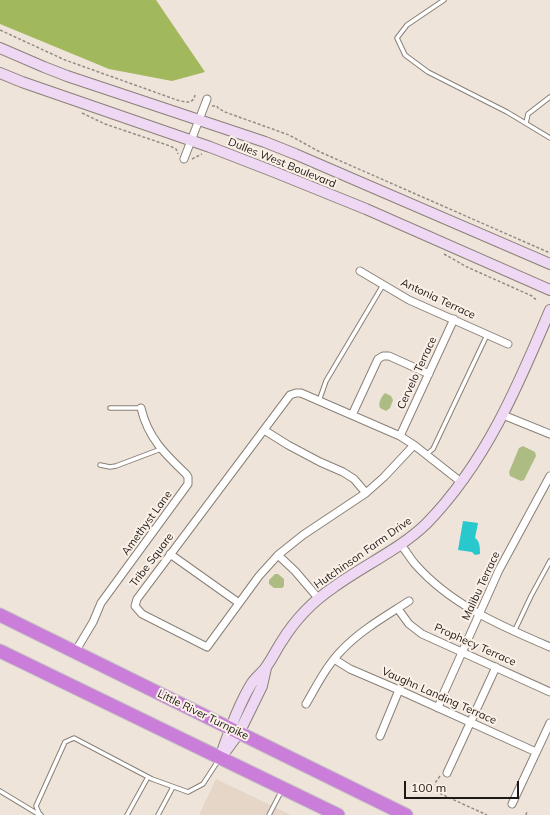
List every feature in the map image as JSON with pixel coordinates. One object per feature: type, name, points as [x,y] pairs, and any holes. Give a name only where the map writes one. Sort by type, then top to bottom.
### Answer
[{"type":"highway","name":"Little River Turnpike","points":[[0,615],[406,815]]},
{"type":"highway","points":[[0,652],[283,787],[335,814]]},
{"type":"street","name":"Dulles West Boulevard","points":[[0,48],[44,67],[295,154],[550,264]]},
{"type":"street","name":"Dulles West Boulevard","points":[[0,73],[32,86],[191,141],[291,178],[366,209],[550,290]]},
{"type":"street","points":[[185,157],[207,99]]},
{"type":"street","name":"Antonia Terrace","points":[[360,271],[409,300],[508,344]]},
{"type":"street","name":"Hutchinson Farm Drive","points":[[220,758],[234,731],[262,686],[266,667],[294,624],[334,586],[401,545],[426,524],[461,482],[486,445],[503,415],[550,310]]},
{"type":"street","name":"Cervelo Terrace","points":[[400,436],[454,319]]},
{"type":"street","points":[[352,415],[378,359],[383,356],[389,356],[429,374]]},
{"type":"street","name":"Tribe Square","points":[[414,445],[384,477],[366,492],[303,535],[278,555],[238,603],[207,647],[142,614],[135,606],[137,599],[170,554],[290,395],[296,392],[400,436],[414,445],[461,482]]},
{"type":"street","name":"Amethyst Lane","points":[[75,652],[93,622],[101,603],[188,484],[188,477],[186,474],[161,449],[147,428],[141,408]]},
{"type":"street","points":[[503,415],[549,431]]},
{"type":"street","points":[[264,430],[288,445],[348,475],[354,479],[366,492]]},
{"type":"street","name":"Malibu Terrace","points":[[438,708],[499,570],[550,476]]},
{"type":"street","points":[[401,545],[416,565],[453,598],[479,614],[514,632],[550,646]]},
{"type":"street","points":[[170,554],[238,603]]},
{"type":"street","points":[[278,555],[295,571],[319,599]]},
{"type":"street","points":[[306,704],[321,678],[342,650],[361,633],[409,601]]},
{"type":"street","name":"Prophecy Terrace","points":[[398,609],[409,624],[422,634],[550,692]]},
{"type":"street","name":"Vaughn Landing Terrace","points":[[334,659],[350,669],[536,752]]},
{"type":"street","points":[[447,773],[496,667]]},
{"type":"street","points":[[380,736],[399,690]]},
{"type":"street","points":[[512,804],[550,723]]},
{"type":"lane","points":[[444,0],[407,25],[397,38],[405,55],[428,72],[501,108],[550,138]]},
{"type":"lane","points":[[526,123],[528,114],[550,97]]},
{"type":"lane","points":[[319,401],[326,381],[383,285]]},
{"type":"lane","points":[[426,455],[433,449],[487,334]]},
{"type":"lane","points":[[110,408],[141,408]]},
{"type":"lane","points":[[100,465],[110,467],[116,466],[161,449]]},
{"type":"lane","points":[[514,632],[550,561]]},
{"type":"lane","points":[[39,814],[36,806],[65,742],[74,738],[148,777],[188,792],[203,784],[220,758]]},
{"type":"lane","points":[[127,815],[148,777]]},
{"type":"lane","points":[[158,815],[173,786]]},
{"type":"lane","points":[[270,815],[283,787]]},
{"type":"lane","points":[[0,791],[39,814]]},
{"type":"path","points":[[0,30],[65,60],[177,100],[188,102],[192,101],[195,95]]},
{"type":"path","points":[[212,106],[217,106],[225,112],[288,135],[320,152],[550,253]]},
{"type":"path","points":[[79,111],[106,124],[170,146],[176,150],[178,154],[185,157],[207,154]]},
{"type":"path","points":[[439,250],[467,268],[532,296],[535,299],[538,298]]},
{"type":"path","points":[[447,773],[441,775],[436,780],[435,783],[437,790],[441,794],[462,805],[487,815]]},
{"type":"path","points":[[526,815],[527,811]]},
{"type":"shaded area","points":[[216,779],[291,815],[199,815]]},
{"type":"green space","points":[[0,0],[156,0],[205,72],[172,81],[109,69],[0,24]]},
{"type":"green space","points":[[385,393],[391,396],[393,400],[390,408],[386,411],[379,406],[380,400]]},
{"type":"green space","points":[[523,446],[535,452],[536,456],[524,480],[521,481],[510,476],[509,472],[519,448]]},
{"type":"green space","points":[[275,574],[278,574],[284,579],[284,586],[282,588],[274,588],[269,584],[269,580]]},
{"type":"water","points":[[463,521],[478,523],[475,538],[479,543],[480,554],[475,555],[472,552],[458,550]]}]
